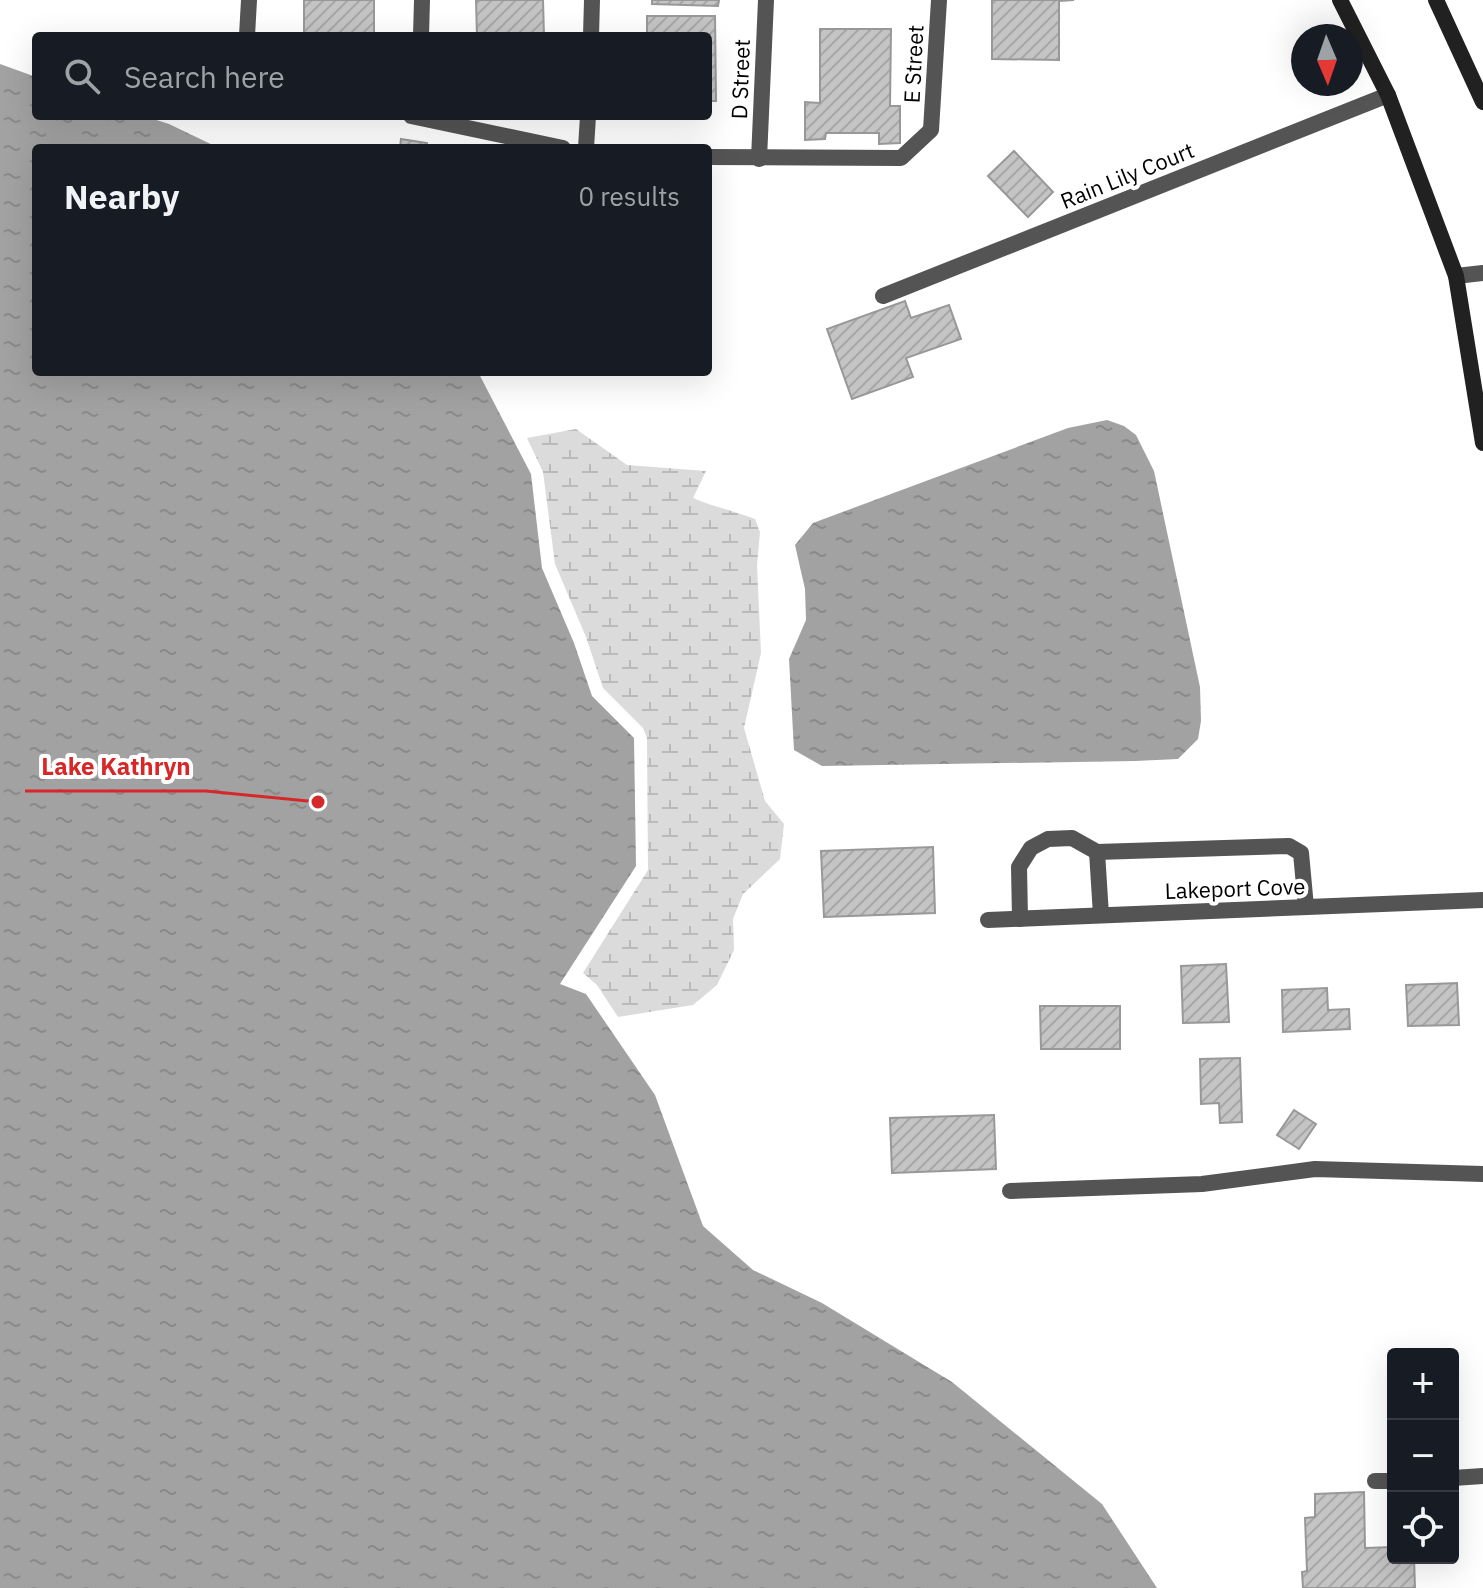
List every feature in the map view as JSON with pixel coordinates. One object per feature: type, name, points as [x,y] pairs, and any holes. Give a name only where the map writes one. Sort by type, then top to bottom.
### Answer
[{"type":"main road","points":[[1340,0],[1388,95],[1456,276],[1483,443]]},
{"type":"main road","points":[[1436,0],[1483,102]]},
{"type":"street","points":[[247,32],[249,0]]},
{"type":"street","points":[[421,32],[422,0]]},
{"type":"street","points":[[591,32],[592,0]]},
{"type":"street","name":"D Street","points":[[759,159],[766,0]]},
{"type":"street","name":"E Street","points":[[759,159],[901,158],[931,130],[939,0]]},
{"type":"street","name":"Rain Lily Court","points":[[883,296],[1388,95]]},
{"type":"street","points":[[430,120],[544,144]]},
{"type":"street","points":[[586,144],[588,120]]},
{"type":"street","points":[[712,157],[759,159]]},
{"type":"street","points":[[1456,276],[1483,273]]},
{"type":"street","points":[[1020,919],[1019,867],[1031,848],[1048,839],[1072,838],[1097,852],[1289,846],[1301,853],[1306,907]]},
{"type":"street","points":[[1097,852],[1101,915]]},
{"type":"street","name":"Lakeport Cove","points":[[988,920],[1483,900]]},
{"type":"street","points":[[1010,1191],[1202,1184],[1315,1169],[1483,1174]]},
{"type":"street","points":[[1459,1478],[1483,1476]]},
{"type":"street","points":[[1375,1481],[1387,1481]]},
{"type":"green space","points":[[576,429],[627,465],[706,471],[693,498],[755,519],[760,532],[757,565],[761,653],[744,728],[765,801],[784,824],[780,859],[743,894],[733,919],[734,950],[717,985],[693,1005],[618,1017],[597,985],[583,973],[648,870],[647,738],[643,728],[603,688],[586,637],[555,564],[543,472],[527,438]]},
{"type":"water","points":[[0,64],[32,76],[32,120],[156,120],[211,144],[32,144],[32,376],[480,376],[531,474],[542,568],[574,643],[592,696],[634,738],[636,866],[560,984],[586,994],[655,1095],[703,1226],[753,1270],[822,1303],[952,1382],[1102,1504],[1157,1588],[0,1588]]},
{"type":"water","points":[[1107,420],[1124,426],[1136,435],[1154,471],[1200,687],[1198,739],[1178,759],[1135,761],[822,766],[794,750],[789,659],[806,620],[805,589],[795,545],[813,523],[1068,428]]},
{"type":"building","points":[[304,0],[374,0],[374,32],[304,32]]},
{"type":"building","points":[[476,0],[543,0],[544,32],[477,32]]},
{"type":"building","points":[[652,0],[719,0],[718,6],[652,4]]},
{"type":"building","points":[[992,0],[1074,0],[1059,1],[1059,60],[992,59]]},
{"type":"building","points":[[647,16],[715,16],[716,101],[712,101],[712,32],[647,32]]},
{"type":"building","points":[[820,29],[891,29],[890,106],[900,106],[900,143],[879,144],[879,133],[826,133],[825,139],[805,140],[805,102],[820,103]]},
{"type":"building","points":[[401,139],[427,143],[427,144],[400,144]]},
{"type":"building","points":[[1014,151],[1053,192],[1028,217],[988,176]]},
{"type":"building","points":[[905,301],[911,318],[949,305],[961,339],[906,358],[913,377],[852,399],[827,329]]},
{"type":"building","points":[[933,847],[935,913],[824,917],[821,851]]},
{"type":"building","points":[[1226,964],[1229,1022],[1183,1023],[1181,966]]},
{"type":"building","points":[[1457,983],[1459,1025],[1408,1026],[1406,985]]},
{"type":"building","points":[[1327,988],[1328,1010],[1349,1009],[1350,1029],[1283,1032],[1282,990]]},
{"type":"building","points":[[1040,1006],[1120,1006],[1120,1049],[1041,1049]]},
{"type":"building","points":[[1240,1058],[1242,1122],[1220,1123],[1219,1103],[1201,1104],[1200,1059]]},
{"type":"building","points":[[1294,1110],[1316,1124],[1299,1149],[1277,1135]]},
{"type":"building","points":[[994,1115],[996,1169],[892,1173],[890,1118]]},
{"type":"building","points":[[1364,1492],[1365,1548],[1387,1547],[1387,1564],[1414,1564],[1415,1588],[1303,1588],[1302,1572],[1307,1571],[1305,1518],[1315,1517],[1315,1494]]},
{"type":"place","name":"Lake Kathryn","points":[[318,802]]}]
